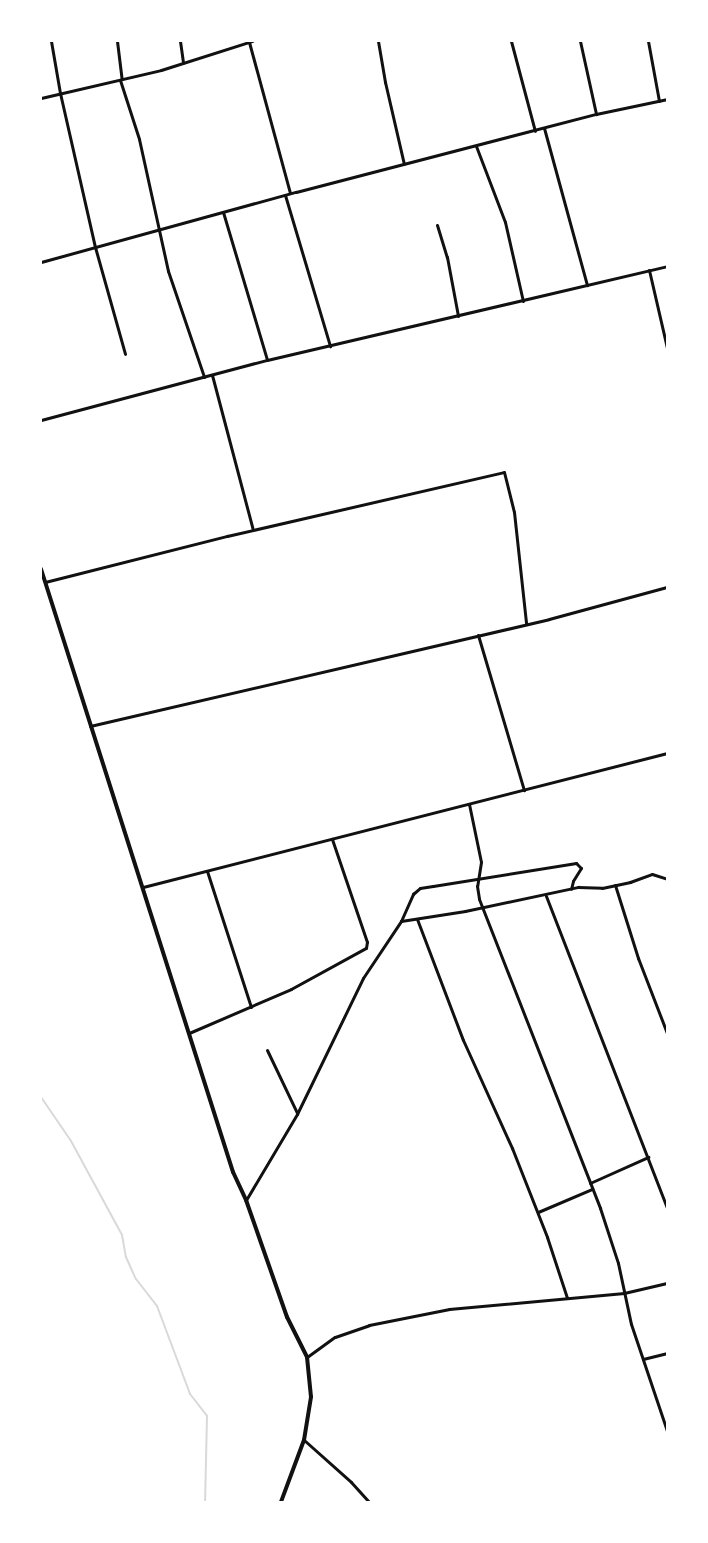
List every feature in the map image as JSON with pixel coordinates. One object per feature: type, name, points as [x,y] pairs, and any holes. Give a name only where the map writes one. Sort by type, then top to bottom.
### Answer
[{"type":"street","points":[[50,41],[95,247],[125,354]]},
{"type":"street","points":[[117,41],[121,80],[139,139],[168,271],[204,377]]},
{"type":"street","points":[[180,41],[183,63]]},
{"type":"street","points":[[378,41],[385,82],[404,164]]},
{"type":"street","points":[[512,41],[535,131]]},
{"type":"street","points":[[580,41],[596,114]]},
{"type":"street","points":[[648,41],[658,100]]},
{"type":"street","points":[[41,98],[121,80],[250,42],[290,193]]},
{"type":"street","points":[[41,262],[290,193],[596,114],[667,99]]},
{"type":"street","points":[[544,128],[587,285]]},
{"type":"street","points":[[476,146],[505,222],[524,301]]},
{"type":"street","points":[[285,195],[330,346]]},
{"type":"street","points":[[223,212],[267,360]]},
{"type":"street","points":[[438,224],[447,257],[458,316]]},
{"type":"street","points":[[41,420],[267,360],[667,266]]},
{"type":"street","points":[[649,270],[667,348]]},
{"type":"street","points":[[212,375],[253,530]]},
{"type":"street","points":[[45,582],[253,530],[504,472],[514,512],[526,623]]},
{"type":"street","points":[[41,570],[233,1172],[246,1200],[287,1316],[307,1357],[311,1390],[304,1440],[281,1502]]},
{"type":"street","points":[[90,726],[549,619],[667,587]]},
{"type":"street","points":[[478,635],[524,790]]},
{"type":"street","points":[[143,887],[667,753]]},
{"type":"street","points":[[469,804],[481,862],[478,878],[479,899],[590,1183],[618,1263],[631,1324],[665,1420],[667,1431]]},
{"type":"street","points":[[189,1033],[290,989],[366,948],[367,942],[332,839]]},
{"type":"street","points":[[246,1200],[297,1114],[363,978],[401,921],[408,902],[420,888],[576,863],[581,868],[573,881],[571,889]]},
{"type":"street","points":[[207,871],[251,1007]]},
{"type":"street","points":[[401,921],[546,896],[571,889],[615,886],[652,874],[667,879]]},
{"type":"street","points":[[615,886],[638,958],[667,1033]]},
{"type":"street","points":[[546,896],[667,1208]]},
{"type":"street","points":[[417,919],[463,1040],[512,1148],[538,1212],[567,1298]]},
{"type":"street","points":[[267,1050],[297,1114]]},
{"type":"street","points":[[590,1183],[648,1157]]},
{"type":"street","points":[[538,1212],[592,1189]]},
{"type":"street","points":[[307,1357],[335,1337],[370,1325],[450,1309],[624,1293],[667,1283]]},
{"type":"street","points":[[643,1359],[667,1353]]},
{"type":"street","points":[[304,1440],[351,1482],[369,1502]]},
{"type":"waterway","points":[[41,1097],[71,1141],[122,1235],[126,1257],[136,1279],[157,1306],[190,1394],[207,1416],[205,1502]]}]
